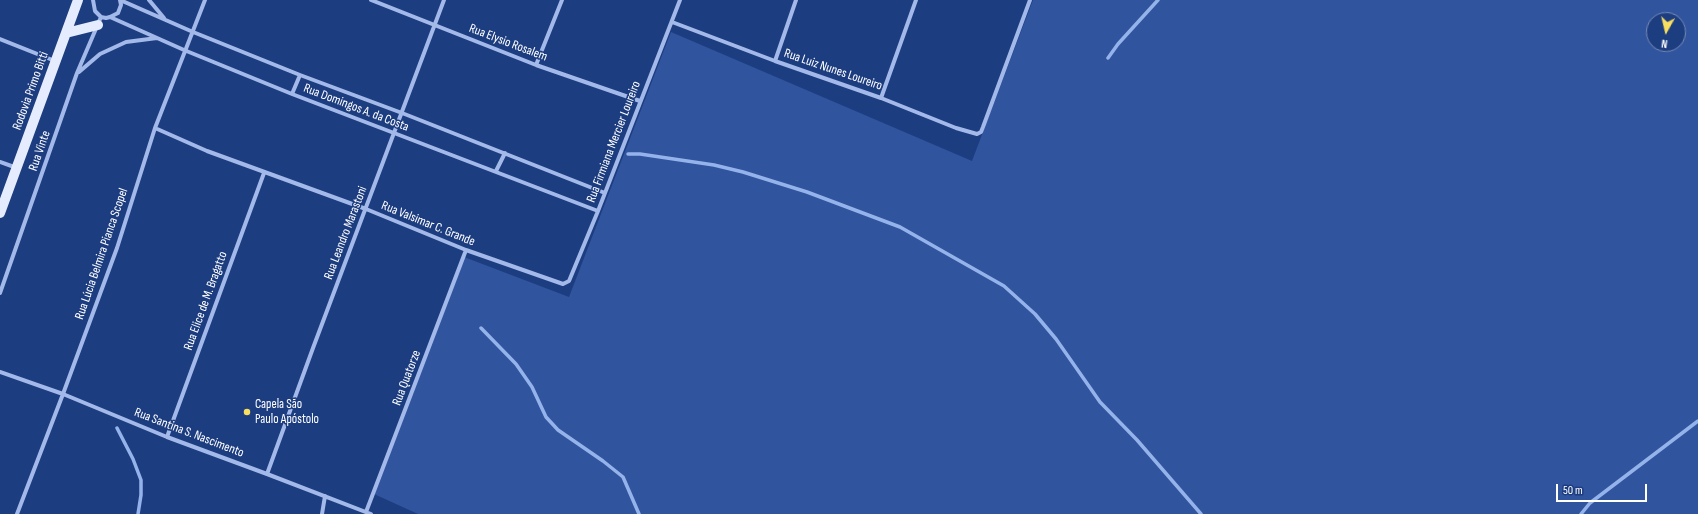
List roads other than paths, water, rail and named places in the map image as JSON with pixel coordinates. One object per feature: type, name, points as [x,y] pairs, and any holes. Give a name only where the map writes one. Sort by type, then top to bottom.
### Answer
[{"type":"main road","name":"Rodovia Primo Bitti","points":[[0,213],[78,0]]},
{"type":"main road","points":[[66,33],[99,21]]},
{"type":"street","points":[[93,0],[99,21],[118,13],[121,5],[120,0]]},
{"type":"street","name":"Rua Domingos A. da Costa","points":[[120,0],[193,32],[300,75],[402,113],[605,193]]},
{"type":"street","points":[[150,0],[166,19]]},
{"type":"street","name":"Rua Lúcia Belmira Pianca Scopel","points":[[17,514],[63,394],[116,248],[155,128],[184,50],[193,32],[205,0]]},
{"type":"street","name":"Rua Elysio Rosalem","points":[[371,0],[536,65],[640,101]]},
{"type":"street","name":"Rua Leandro Marastoni","points":[[267,474],[444,0]]},
{"type":"street","points":[[536,65],[562,0]]},
{"type":"street","name":"Rua Firmiana Mercier Loureiro","points":[[559,284],[567,283],[569,281],[598,211],[680,0]]},
{"type":"street","points":[[775,61],[796,0]]},
{"type":"street","points":[[881,98],[916,0]]},
{"type":"street","name":"Rua Luiz Nunes Loureiro","points":[[672,22],[775,61],[881,98],[974,134],[981,132],[1030,0]]},
{"type":"street","name":"Rua Domingos A. da Costa","points":[[110,17],[184,50],[292,94],[598,211]]},
{"type":"street","name":"Rua Vinte","points":[[0,293],[77,73],[99,21]]},
{"type":"street","points":[[77,73],[100,54],[126,42],[158,38]]},
{"type":"street","points":[[0,39],[56,61]]},
{"type":"street","points":[[292,94],[300,75]]},
{"type":"street","name":"Rua Valsimar C. Grande","points":[[155,128],[207,151],[366,209],[466,250],[559,284]]},
{"type":"street","points":[[496,172],[505,153]]},
{"type":"street","points":[[0,162],[17,168]]},
{"type":"street","name":"Rua Elice de M. Bragatto","points":[[166,437],[264,173]]},
{"type":"street","name":"Rua Quatorze","points":[[366,512],[466,250]]},
{"type":"street","name":"Rua Santina S. Nascimento","points":[[0,372],[63,394],[166,437],[371,514]]},
{"type":"street","points":[[322,514],[325,496]]},
{"type":"waterway","points":[[1108,58],[1118,44],[1158,0]]},
{"type":"waterway","points":[[628,154],[640,154],[714,165],[743,172],[807,192],[900,227],[1004,286],[1035,314],[1056,339],[1100,402],[1137,440],[1201,514]]},
{"type":"waterway","points":[[481,328],[516,364],[532,387],[546,417],[558,430],[603,461],[623,477],[639,514]]},
{"type":"waterway","points":[[1581,514],[1590,503],[1698,421]]},
{"type":"waterway","points":[[117,428],[133,459],[141,480],[141,495],[138,514]]},
{"type":"place","name":"Capela São Paulo Apóstolo","points":[[247,412]]}]
